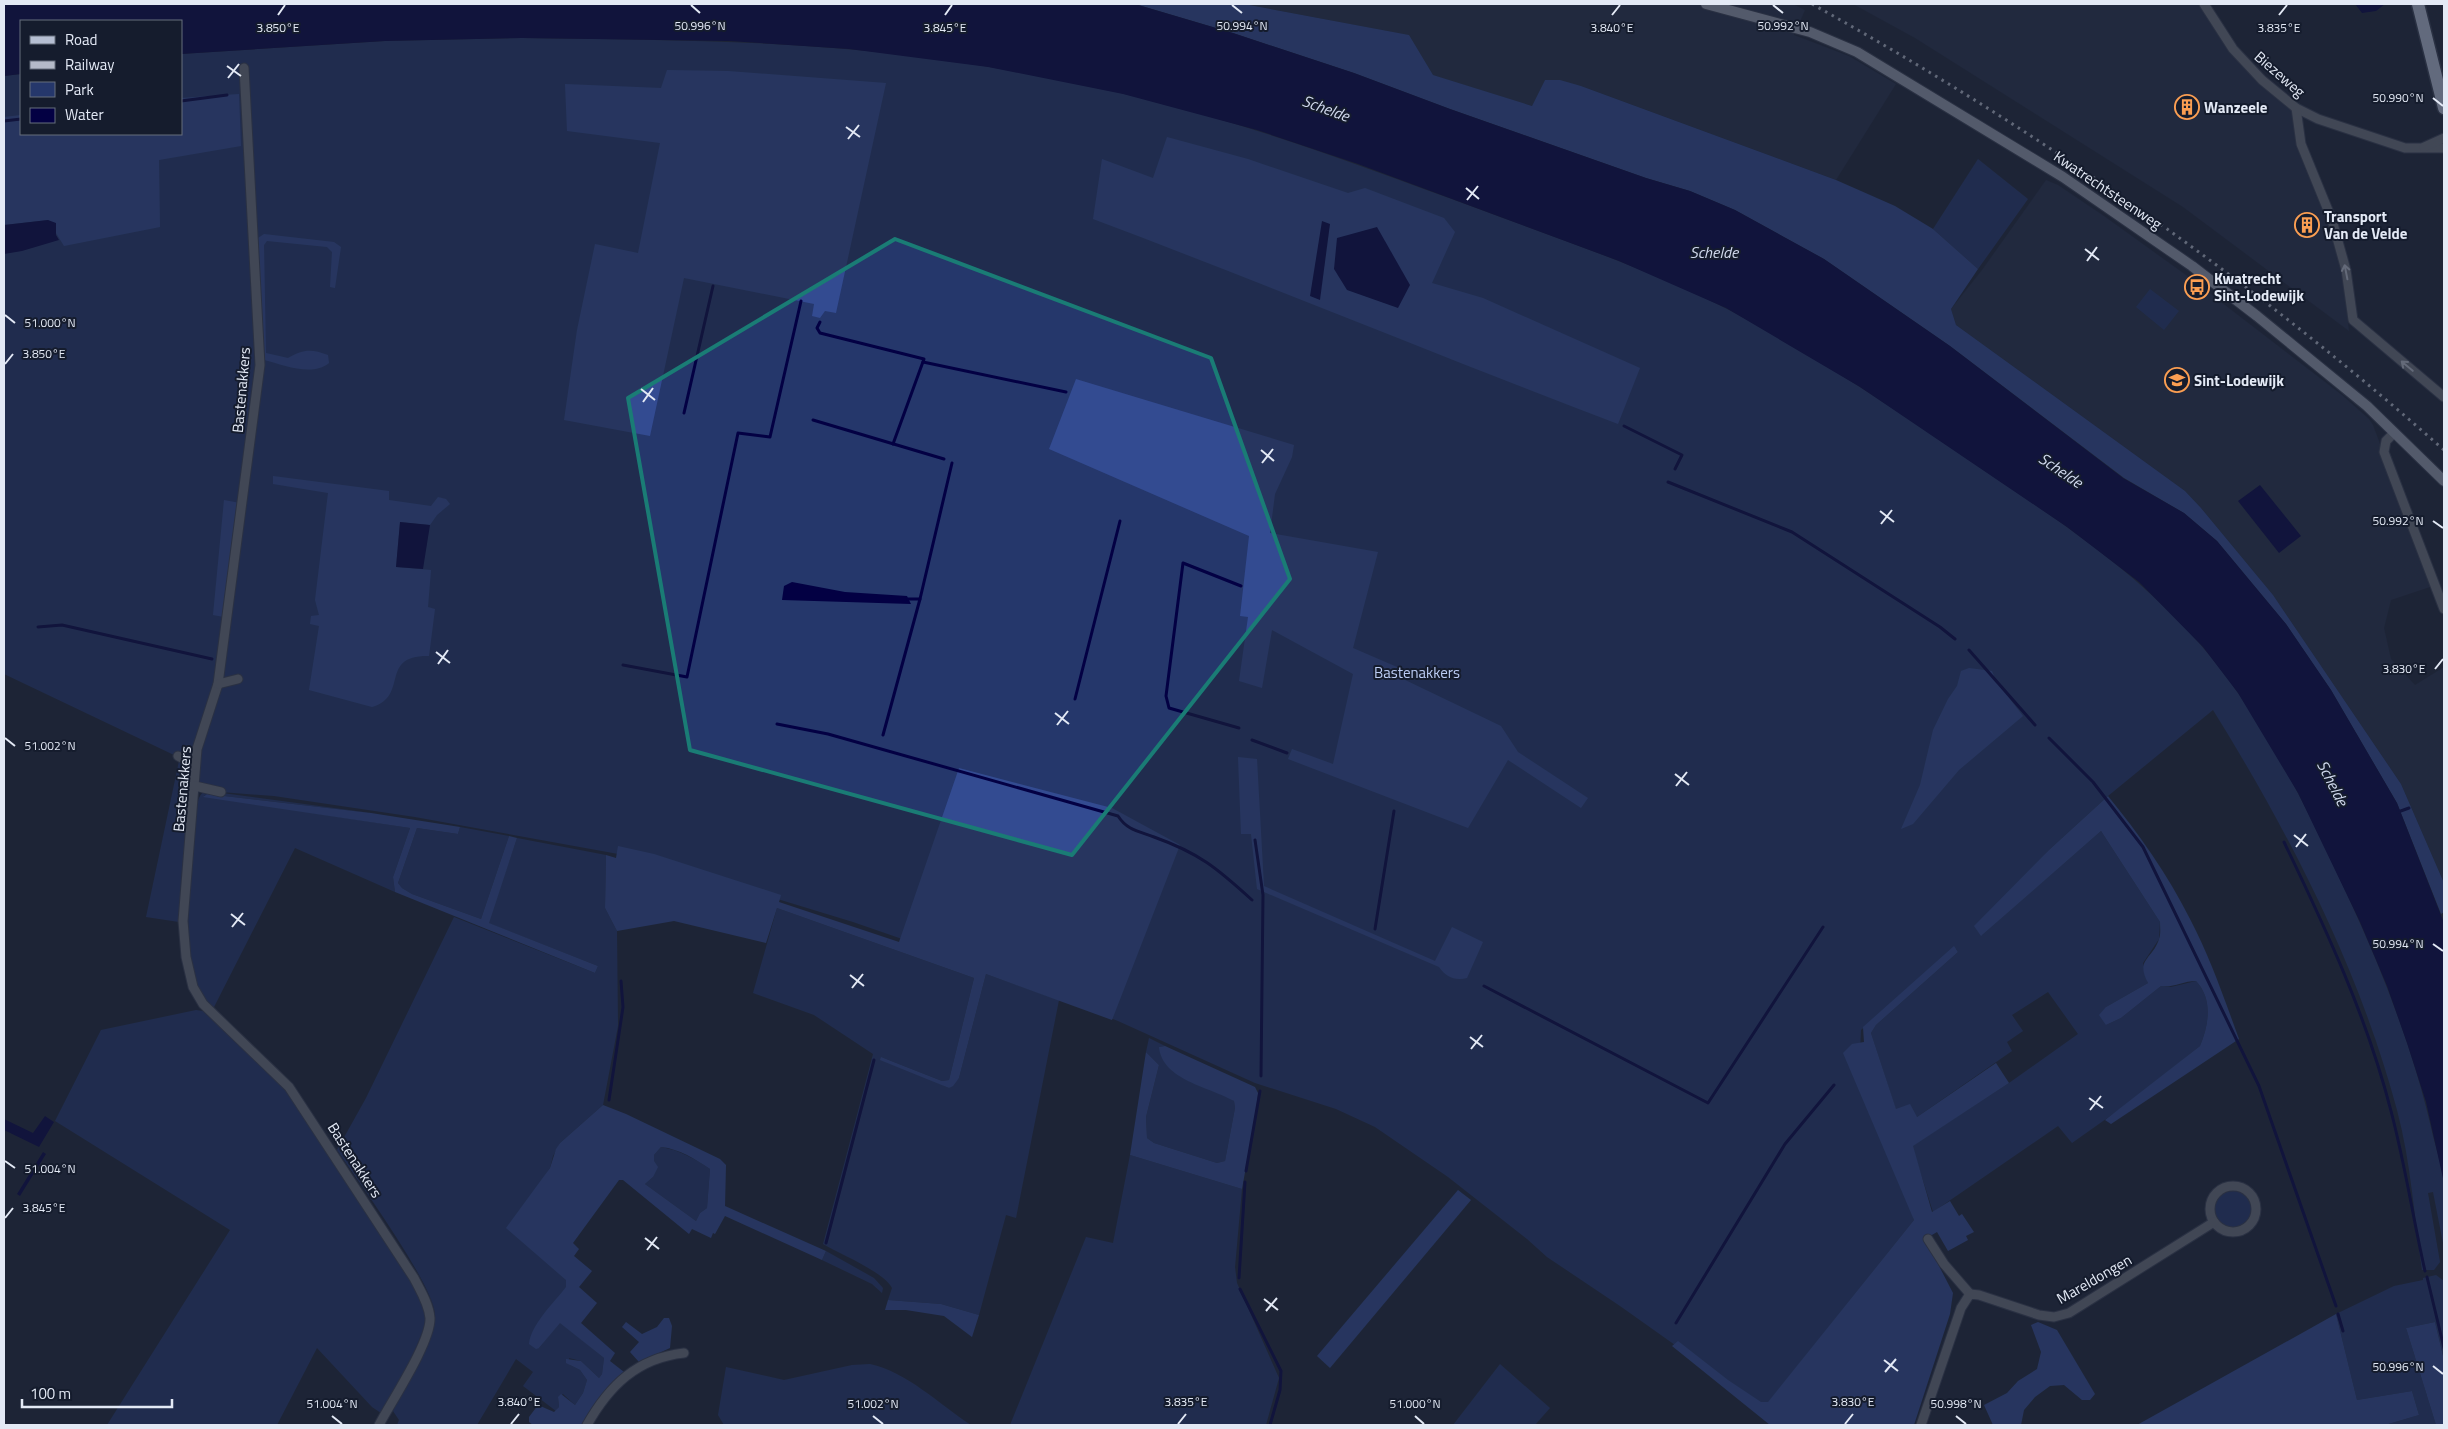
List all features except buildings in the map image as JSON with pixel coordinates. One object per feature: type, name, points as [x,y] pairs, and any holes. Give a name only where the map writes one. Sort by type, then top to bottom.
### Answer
[{"type":"main road","points":[[2418,4],[2444,108]]},
{"type":"street","name":"Kwatrechtsteenweg","points":[[1706,4],[1810,32],[1857,52],[2063,177],[2133,225],[2257,316],[2367,406],[2393,434],[2444,482]]},
{"type":"street","name":"Biezeweg","points":[[2204,4],[2233,48],[2262,80],[2296,108],[2318,118],[2404,148],[2444,148]]},
{"type":"street","name":"Bastenakkers","points":[[244,68],[260,365],[218,684],[197,749],[183,921],[186,957],[193,987],[203,1004],[289,1087],[414,1278],[427,1304],[430,1319],[426,1336],[379,1425]]},
{"type":"street","points":[[2296,108],[2301,144],[2332,220],[2346,270],[2354,320],[2444,397]]},
{"type":"street","points":[[2421,149],[2444,138]]},
{"type":"street","points":[[2393,434],[2386,441],[2384,452],[2444,609]]},
{"type":"street","points":[[218,684],[238,679]]},
{"type":"street","points":[[178,756],[195,765]]},
{"type":"street","points":[[195,786],[221,792]]},
{"type":"street","points":[[2238,1187],[2250,1194],[2254,1200],[2256,1214],[2252,1223],[2245,1229],[2228,1232],[2214,1222],[2210,1210],[2211,1203],[2218,1192],[2226,1188],[2238,1187]]},
{"type":"street","name":"Mareldongen","points":[[1975,1294],[2039,1315],[2054,1317],[2069,1313],[2214,1222]]},
{"type":"street","points":[[1921,1425],[1961,1308],[1975,1294],[1944,1264],[1928,1239]]},
{"type":"street","points":[[587,1425],[607,1396],[624,1377],[642,1364],[663,1355],[684,1353]]},
{"type":"highlighted area","points":[[895,239],[1211,358],[1290,579],[1072,855],[690,750],[628,398]]},
{"type":"shaded area","points":[[1135,4],[1244,4],[1409,35],[1433,75],[1532,106],[1545,80],[1560,80],[1581,86],[1836,180],[1895,206],[1933,229],[1978,269],[1951,309],[1956,325],[2185,491],[2273,595],[2401,784],[2444,883],[2444,912],[2441,914],[2397,803],[2331,690],[2286,624],[2217,541],[2184,513],[2124,478],[1950,346],[1824,259],[1735,210],[1690,191],[1646,178],[1354,73],[1233,33]]},
{"type":"shaded area","points":[[1244,4],[1793,4],[1805,10],[1794,35],[1849,56],[1896,84],[1836,180],[1581,86],[1545,80],[1532,106],[1432,75],[1408,35]]},
{"type":"shaded area","points":[[1853,4],[2204,4],[2233,49],[2296,108],[2342,273],[2349,331],[2183,207],[1915,38]]},
{"type":"shaded area","points":[[667,70],[728,71],[886,83],[836,313],[825,311],[820,318],[812,316],[814,304],[684,278],[650,436],[564,420],[577,330],[595,244],[638,253],[660,143],[567,131],[565,84],[661,88]]},
{"type":"shaded area","points":[[239,94],[241,146],[159,160],[160,227],[64,246],[48,220],[4,225],[4,117],[20,115],[20,135],[182,135],[182,98]]},
{"type":"shaded area","points":[[1167,137],[1248,159],[1348,193],[1365,188],[1444,218],[1455,232],[1432,283],[1483,298],[1640,368],[1618,424],[1093,219],[1102,159],[1153,178]]},
{"type":"shaded area","name":"Sint-Lodewijk","points":[[2046,180],[2058,185],[2104,216],[2186,275],[2342,395],[2369,419],[2373,425],[2433,586],[2391,600],[2384,628],[2391,659],[2415,685],[2444,667],[2444,883],[2401,784],[2273,595],[2201,508],[2185,491],[1956,325],[1951,309],[1982,270]]},
{"type":"shaded area","points":[[264,234],[334,242],[341,247],[335,288],[330,287],[332,252],[327,247],[267,241],[264,245],[266,353],[288,358],[308,351],[328,355],[329,363],[322,367],[306,370],[264,360],[258,238]]},
{"type":"shaded area","points":[[1076,379],[1294,445],[1292,457],[1275,494],[1270,533],[1378,552],[1353,648],[1404,670],[1401,678],[1501,726],[1518,752],[1588,798],[1581,808],[1508,760],[1468,828],[1288,759],[1292,749],[1333,764],[1353,674],[1272,630],[1262,688],[1239,681],[1248,617],[1240,616],[1249,536],[1049,449]]},
{"type":"shaded area","points":[[273,476],[389,491],[389,500],[431,506],[438,497],[446,499],[450,504],[437,515],[430,525],[400,522],[396,567],[431,570],[428,607],[435,609],[429,656],[413,657],[404,662],[399,669],[390,694],[383,702],[372,707],[309,690],[319,626],[310,624],[311,616],[319,615],[315,600],[328,493],[273,484]]},
{"type":"shaded area","points":[[224,500],[240,503],[224,617],[213,615]]},
{"type":"shaded area","points":[[1969,668],[1992,671],[1996,681],[2023,716],[1959,770],[1913,824],[1901,829],[1920,785],[1933,730],[1948,699],[1957,686],[1961,671]]},
{"type":"shaded area","points":[[1238,757],[1257,759],[1264,886],[1435,961],[1452,927],[1483,942],[1467,978],[1451,977],[1439,967],[1257,889],[1251,834],[1241,834]]},
{"type":"shaded area","points":[[959,768],[1112,808],[1180,845],[1112,1020],[986,974],[959,1078],[949,1088],[880,1060],[881,1057],[942,1081],[949,1080],[974,978],[777,908],[766,943],[674,921],[617,931],[605,908],[606,855],[616,858],[618,846],[654,854],[781,895],[779,902],[899,942]]},
{"type":"shaded area","points":[[207,794],[371,813],[460,827],[458,834],[417,828],[398,883],[412,894],[481,919],[509,836],[517,838],[489,923],[598,966],[595,973],[395,892],[393,877],[410,828],[203,797]]},
{"type":"shaded area","points":[[2108,796],[2152,855],[2181,903],[2210,963],[2239,1039],[2111,1124],[2105,1120],[2200,1046],[2206,1030],[2208,1012],[2205,996],[2196,981],[2161,986],[2121,1018],[2106,1025],[2099,1015],[2106,1007],[2148,983],[2144,975],[2144,964],[2160,937],[2160,922],[2101,831],[1981,936],[1974,926],[2050,849]]},
{"type":"shaded area","points":[[1954,946],[1958,952],[1876,1025],[1871,1033],[1896,1109],[1910,1104],[1917,1117],[1996,1063],[2009,1083],[1913,1146],[1932,1212],[1950,1201],[1959,1216],[1962,1214],[1974,1232],[1966,1236],[1968,1240],[1948,1251],[1937,1232],[1925,1239],[1953,1293],[1950,1314],[1914,1425],[1770,1425],[1672,1346],[1678,1341],[1728,1380],[1761,1402],[1768,1402],[1914,1220],[1843,1053],[1852,1044],[1864,1042],[1863,1027]]},
{"type":"shaded area","points":[[1165,1046],[1255,1087],[1258,1093],[1257,1105],[1242,1189],[1130,1155],[1146,1052],[1159,1065],[1146,1117],[1147,1138],[1154,1143],[1217,1163],[1225,1161],[1235,1108],[1234,1101],[1178,1075],[1162,1058],[1159,1047]]},
{"type":"shaded area","points":[[603,1105],[626,1114],[720,1159],[726,1165],[725,1206],[826,1251],[822,1260],[725,1216],[711,1238],[692,1229],[689,1234],[623,1180],[619,1180],[573,1243],[579,1249],[574,1256],[592,1271],[579,1287],[597,1303],[581,1323],[615,1353],[610,1361],[624,1372],[611,1384],[581,1425],[533,1425],[529,1422],[529,1417],[538,1405],[554,1412],[559,1407],[558,1397],[561,1394],[575,1405],[583,1393],[587,1380],[580,1370],[566,1363],[566,1359],[581,1361],[599,1378],[602,1374],[604,1358],[560,1323],[539,1348],[536,1349],[529,1344],[538,1321],[566,1287],[566,1280],[506,1228],[550,1168],[560,1143]],"holes":[[[661,1147],[687,1155],[710,1169],[707,1208],[700,1213],[696,1221],[645,1184],[653,1177],[658,1167],[654,1161],[654,1155]]]},
{"type":"shaded area","points":[[1458,1190],[1471,1200],[1330,1368],[1317,1356]]},
{"type":"shaded area","points":[[888,1300],[941,1304],[979,1315],[972,1337],[944,1316],[906,1310],[885,1310]]},
{"type":"shaded area","points":[[2336,1314],[2357,1400],[2412,1391],[2419,1415],[2385,1425],[2137,1425]]},
{"type":"shaded area","points":[[664,1318],[669,1318],[672,1326],[670,1348],[639,1362],[630,1352],[639,1342],[622,1327],[626,1322],[642,1334],[657,1327]]},
{"type":"shaded area","points":[[2038,1322],[2057,1330],[2095,1394],[2090,1400],[2082,1400],[2064,1385],[2050,1386],[2035,1397],[2024,1410],[2021,1425],[1993,1425],[1984,1405],[2007,1393],[2018,1381],[2037,1369],[2041,1352],[2031,1325]]},
{"type":"shaded area","points":[[2435,1322],[2444,1360],[2444,1425],[2436,1425],[2406,1328]]},
{"type":"green space","name":"Bastenakkers","points":[[522,38],[622,39],[822,47],[872,51],[965,63],[1094,87],[1180,108],[1264,133],[1344,160],[1573,244],[1637,268],[1700,296],[1794,346],[1916,424],[2035,504],[2093,546],[2148,592],[2174,617],[2199,643],[2244,702],[2284,766],[2319,834],[2363,930],[2398,1017],[2426,1106],[2442,1173],[2445,1201],[2444,1248],[2433,1192],[2428,1193],[2440,1262],[2434,1270],[2422,1270],[2402,1130],[2381,1057],[2363,1005],[2320,903],[2269,805],[2213,710],[2108,796],[2050,849],[1977,930],[1982,935],[2101,831],[2160,922],[2159,939],[2143,963],[2148,983],[2106,1007],[2106,1025],[2121,1018],[2161,986],[2171,987],[2196,981],[2205,996],[2208,1012],[2206,1030],[2200,1046],[2130,1102],[2072,1143],[2058,1126],[1933,1212],[1912,1146],[2009,1083],[2078,1034],[2048,992],[2012,1015],[2023,1031],[2007,1042],[2012,1051],[1917,1117],[1896,1110],[1871,1033],[1876,1025],[1958,952],[1956,949],[1861,1030],[1860,1050],[1914,1220],[1759,1414],[1706,1367],[1547,1257],[1448,1177],[1375,1127],[1336,1109],[1255,1083],[1118,1021],[937,951],[853,922],[646,859],[415,817],[274,796],[221,792],[195,786],[195,765],[4,674],[4,76],[20,74],[20,135],[182,135],[182,54],[385,41]]},
{"type":"green space","points":[[1978,159],[2028,199],[1978,269],[1933,229]]},
{"type":"green space","points":[[2150,289],[2179,311],[2164,330],[2136,307]]},
{"type":"green space","points":[[179,761],[187,766],[191,779],[186,812],[188,823],[182,867],[179,922],[146,917]]},
{"type":"green space","points":[[207,791],[371,813],[207,794],[204,796],[410,828],[393,877],[395,892],[295,848],[213,1009],[200,993],[193,970],[189,943],[188,914],[189,883],[198,799]]},
{"type":"green space","points":[[460,827],[509,836],[481,919],[412,894],[398,883],[417,828],[458,834]]},
{"type":"green space","points":[[517,838],[606,855],[605,908],[617,931],[618,1026],[603,1105],[560,1143],[553,1156],[550,1168],[541,1182],[556,1269],[566,1279],[567,1287],[539,1323],[539,1348],[560,1322],[604,1358],[602,1374],[599,1378],[581,1361],[569,1358],[570,1365],[580,1370],[587,1380],[583,1393],[575,1405],[563,1394],[558,1398],[559,1407],[556,1411],[523,1386],[533,1372],[516,1359],[477,1425],[397,1425],[399,1420],[393,1411],[417,1365],[433,1328],[435,1317],[432,1303],[424,1283],[394,1234],[337,1150],[366,1098],[454,917],[595,973],[598,966],[488,923]]},
{"type":"green space","points":[[777,908],[974,978],[949,1080],[942,1081],[881,1057],[949,1088],[959,1078],[986,974],[1059,1000],[1016,1218],[1006,1215],[979,1315],[941,1304],[888,1300],[892,1288],[887,1282],[861,1264],[823,1244],[873,1054],[814,1015],[753,993]]},
{"type":"green space","points":[[196,1010],[203,1011],[211,1017],[279,1081],[414,1285],[420,1298],[424,1307],[425,1317],[423,1329],[399,1384],[381,1413],[372,1407],[317,1348],[277,1425],[107,1425],[230,1230],[55,1121],[101,1030]]},
{"type":"green space","points":[[1149,1038],[1165,1046],[1159,1047],[1234,1101],[1235,1108],[1225,1161],[1217,1163],[1154,1143],[1147,1138],[1146,1117],[1159,1065],[1146,1052]]},
{"type":"green space","points":[[661,1147],[687,1155],[710,1169],[707,1208],[700,1213],[696,1221],[645,1184],[653,1177],[654,1155]]},
{"type":"green space","points":[[1130,1155],[1242,1189],[1235,1267],[1237,1283],[1279,1378],[1266,1425],[1010,1425],[1086,1237],[1113,1243]]},
{"type":"green space","points":[[2233,1191],[2246,1197],[2252,1210],[2246,1223],[2233,1229],[2220,1223],[2214,1210],[2220,1197]]},
{"type":"green space","points":[[826,1251],[874,1278],[883,1288],[882,1293],[872,1284],[822,1260]]},
{"type":"green space","points":[[2436,1275],[2444,1281],[2444,1360],[2435,1322],[2406,1328],[2436,1425],[2385,1425],[2419,1415],[2412,1391],[2357,1400],[2336,1314],[2394,1286],[2423,1280],[2423,1278]]},
{"type":"green space","points":[[870,1364],[884,1368],[910,1381],[971,1425],[724,1425],[718,1415],[726,1367],[784,1380],[852,1365]]},
{"type":"green space","points":[[1500,1364],[1550,1408],[1535,1425],[1453,1425]]},
{"type":"water","name":"Schelde","points":[[4,4],[1135,4],[1233,33],[1354,73],[1646,178],[1690,191],[1735,210],[1824,259],[1950,346],[2123,478],[2184,513],[2217,541],[2286,624],[2331,690],[2397,803],[2444,923],[2444,1183],[2426,1102],[2387,986],[2360,922],[2298,793],[2238,693],[2203,647],[2139,582],[2067,527],[1860,387],[1726,308],[1619,261],[1358,164],[1257,130],[1123,94],[988,67],[849,49],[729,41],[522,38],[385,41],[182,54],[182,20],[20,20],[20,74],[4,76]]},
{"type":"water","points":[[2355,4],[2385,4],[2376,11],[2362,13]]},
{"type":"water","points":[[48,220],[56,223],[56,235],[59,240],[22,251],[4,254],[4,225]]},
{"type":"water","points":[[1322,221],[1330,224],[1320,300],[1310,296]]},
{"type":"water","points":[[1377,227],[1410,285],[1398,308],[1347,290],[1334,269],[1337,238]]},
{"type":"water","points":[[2260,485],[2301,536],[2279,553],[2238,501]]},
{"type":"water","points":[[400,522],[430,525],[423,569],[396,567]]},
{"type":"water","points":[[792,582],[845,592],[907,596],[911,604],[782,600],[784,586]]},
{"type":"water","points":[[45,1116],[54,1122],[39,1147],[4,1130],[4,1119],[33,1133]]},
{"type":"water","points":[[43,1152],[46,1154],[20,1196],[17,1194]]},
{"type":"waterway","points":[[182,101],[227,95]]},
{"type":"waterway","points":[[4,121],[20,119]]},
{"type":"waterway","points":[[684,413],[713,286]]},
{"type":"waterway","points":[[623,665],[687,677],[738,433],[770,437],[801,301]]},
{"type":"waterway","points":[[820,322],[817,328],[820,333],[924,359],[893,444]]},
{"type":"waterway","points":[[923,362],[1066,392]]},
{"type":"waterway","points":[[813,420],[944,459]]},
{"type":"waterway","points":[[1624,426],[1682,455],[1675,469]]},
{"type":"waterway","points":[[883,735],[920,599],[952,463]]},
{"type":"waterway","points":[[1668,482],[1792,532],[1940,627],[1955,639]]},
{"type":"waterway","points":[[1075,699],[1120,521]]},
{"type":"waterway","points":[[1239,728],[1169,708],[1166,696],[1183,563],[1241,586]]},
{"type":"waterway","points":[[908,599],[920,599]]},
{"type":"waterway","points":[[38,627],[62,625],[212,659]]},
{"type":"waterway","points":[[1969,650],[2035,725]]},
{"type":"waterway","points":[[777,724],[828,734],[1118,816],[1121,821],[1133,830],[1170,843],[1207,862],[1252,900]]},
{"type":"waterway","points":[[2049,738],[2093,782],[2143,847],[2259,1086],[2336,1306]]},
{"type":"waterway","points":[[1252,740],[1287,753]]},
{"type":"waterway","points":[[2398,812],[2409,808]]},
{"type":"waterway","points":[[1375,929],[1394,811]]},
{"type":"waterway","points":[[1255,840],[1263,895],[1261,1076]]},
{"type":"waterway","points":[[2284,842],[2330,941],[2370,1042],[2396,1131],[2425,1271]]},
{"type":"waterway","points":[[1484,986],[1708,1103],[1823,927]]},
{"type":"waterway","points":[[609,1100],[623,1007],[621,981]]},
{"type":"waterway","points":[[826,1243],[874,1060]]},
{"type":"waterway","points":[[1676,1323],[1785,1144],[1834,1085]]},
{"type":"waterway","points":[[1246,1171],[1260,1091]]},
{"type":"waterway","points":[[1239,1278],[1245,1182]]},
{"type":"waterway","points":[[2427,1277],[2444,1348]]},
{"type":"waterway","points":[[1240,1289],[1281,1371],[1280,1390],[1270,1425]]},
{"type":"waterway","points":[[2338,1314],[2343,1331]]},
{"type":"railway","points":[[1812,4],[1896,52],[1979,103],[2060,155],[2140,210],[2295,325],[2444,450]]},
{"type":"place","name":"Wanzeele","points":[[2187,107]]},
{"type":"place","name":"Transport Van de Velde","points":[[2307,225]]},
{"type":"place","name":"Kwatrecht Sint-Lodewijk","points":[[2197,287]]},
{"type":"place","name":"Sint-Lodewijk","points":[[2177,380]]}]
